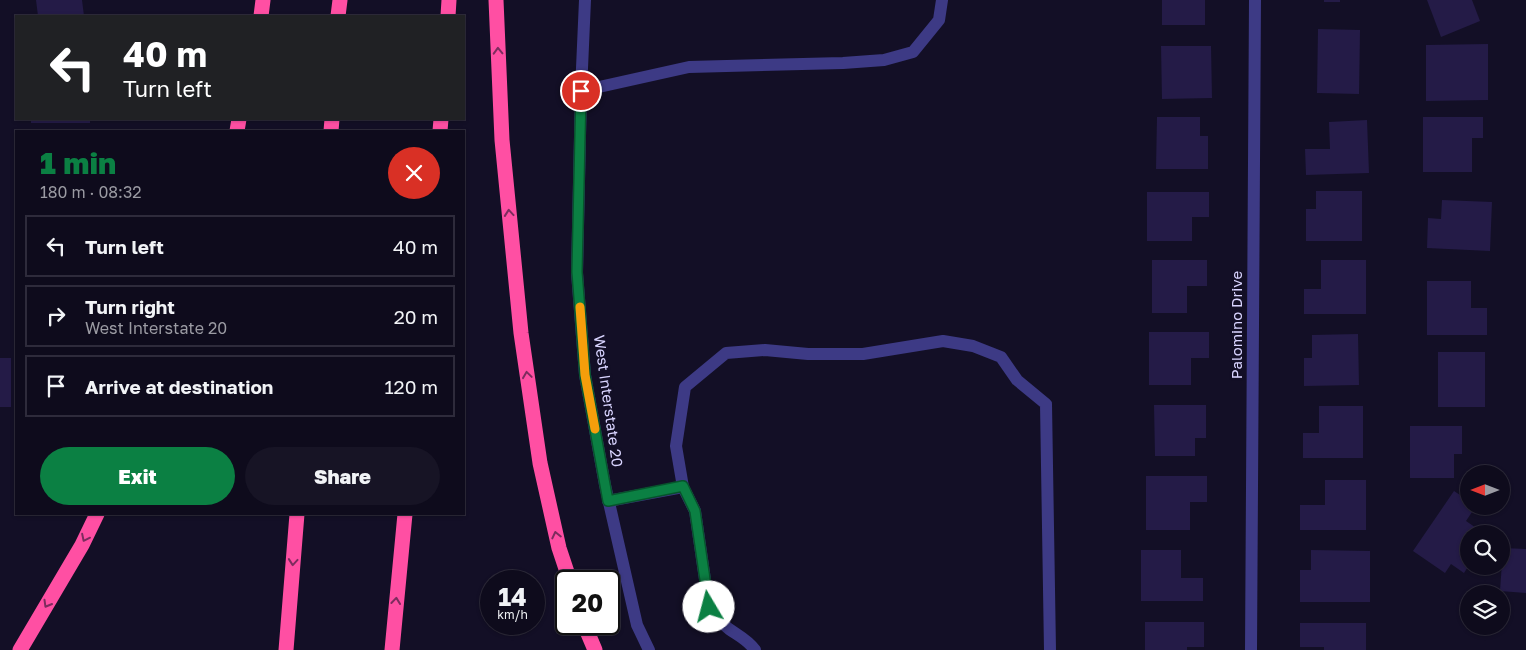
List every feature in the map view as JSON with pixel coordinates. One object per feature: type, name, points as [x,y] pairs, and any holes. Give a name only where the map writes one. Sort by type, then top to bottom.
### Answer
[{"type":"highway","points":[[261,15],[264,0]]},
{"type":"highway","points":[[338,15],[340,0]]},
{"type":"highway","points":[[448,0],[448,15]]},
{"type":"highway","points":[[496,0],[502,140],[521,333],[540,463],[559,548],[566,570]]},
{"type":"highway","points":[[20,650],[82,545],[97,515]]},
{"type":"highway","points":[[286,650],[297,515]]},
{"type":"highway","points":[[392,650],[405,515]]},
{"type":"highway","points":[[589,635],[595,650]]},
{"type":"street","name":"West Interstate 20","points":[[585,0],[577,272],[585,375],[608,501],[637,625],[649,650]]},
{"type":"street","points":[[581,91],[689,68],[884,60],[913,52],[939,20],[942,0]]},
{"type":"street","name":"Palomino Drive","points":[[1251,650],[1255,0]]},
{"type":"street","points":[[755,650],[750,642],[728,628],[709,607],[695,511],[683,486],[676,446],[685,387],[726,353],[765,350],[808,354],[862,354],[942,340],[972,346],[1001,357],[1017,380],[1046,404],[1050,650]]},
{"type":"street","points":[[608,501],[683,486]]},
{"type":"building","points":[[36,0],[82,0],[84,15],[38,15]]},
{"type":"building","points":[[1162,0],[1205,0],[1205,25],[1162,25]]},
{"type":"building","points":[[1324,0],[1340,0],[1340,2],[1324,2]]},
{"type":"building","points":[[1427,0],[1472,0],[1480,21],[1441,37]]},
{"type":"building","points":[[1318,29],[1360,30],[1359,94],[1317,93]]},
{"type":"building","points":[[1488,44],[1488,100],[1426,101],[1426,45]]},
{"type":"building","points":[[1161,46],[1211,46],[1212,98],[1162,99]]},
{"type":"building","points":[[1157,117],[1200,117],[1200,136],[1208,136],[1208,169],[1156,169]]},
{"type":"building","points":[[1423,117],[1483,117],[1483,138],[1472,138],[1472,172],[1423,172]]},
{"type":"building","points":[[31,120],[90,120],[90,123],[31,123]]},
{"type":"building","points":[[1367,120],[1369,173],[1306,175],[1305,149],[1330,149],[1329,122]]},
{"type":"building","points":[[1316,191],[1362,191],[1362,241],[1306,241],[1306,209],[1316,209]]},
{"type":"building","points":[[1147,192],[1209,192],[1209,217],[1192,217],[1192,241],[1147,241]]},
{"type":"building","points":[[1442,200],[1492,202],[1490,251],[1427,248],[1428,218],[1441,219]]},
{"type":"building","points":[[1152,260],[1207,260],[1207,286],[1187,286],[1187,313],[1152,313]]},
{"type":"building","points":[[1321,260],[1366,260],[1366,314],[1304,314],[1304,289],[1321,289]]},
{"type":"building","points":[[1427,281],[1471,281],[1471,308],[1487,308],[1487,335],[1427,335]]},
{"type":"building","points":[[1149,332],[1209,332],[1209,358],[1191,358],[1191,385],[1149,385]]},
{"type":"building","points":[[1358,334],[1359,385],[1304,386],[1304,358],[1312,358],[1312,335]]},
{"type":"building","points":[[1438,352],[1485,352],[1485,407],[1438,407]]},
{"type":"building","points":[[0,358],[11,358],[11,407],[0,407]]},
{"type":"building","points":[[1154,405],[1206,405],[1206,438],[1195,438],[1195,456],[1155,456]]},
{"type":"building","points":[[1319,406],[1363,406],[1363,458],[1303,458],[1303,433],[1319,433]]},
{"type":"building","points":[[1410,426],[1462,426],[1462,454],[1454,454],[1454,478],[1410,478]]},
{"type":"building","points":[[1146,476],[1207,476],[1207,502],[1190,502],[1190,530],[1146,530]]},
{"type":"building","points":[[1325,480],[1366,480],[1366,530],[1300,530],[1300,505],[1325,505]]},
{"type":"building","points":[[1454,491],[1460,495],[1460,515],[1470,515],[1466,521],[1472,525],[1460,525],[1460,570],[1451,564],[1445,573],[1413,551]]},
{"type":"building","points":[[1510,548],[1526,549],[1526,593],[1510,592],[1510,585],[1500,585],[1501,575],[1510,575]]},
{"type":"building","points":[[1141,550],[1181,550],[1181,578],[1203,578],[1203,601],[1141,601]]},
{"type":"building","points":[[1311,550],[1370,551],[1370,602],[1300,602],[1300,570],[1311,570]]},
{"type":"building","points":[[1145,622],[1204,622],[1204,647],[1187,647],[1187,650],[1145,650]]},
{"type":"building","points":[[1300,623],[1366,623],[1366,650],[1324,650],[1324,647],[1300,647]]},
{"type":"slow traffic","points":[[580,307],[585,375],[595,429]]},
{"type":"route","points":[[581,91],[577,272],[585,375],[608,501],[683,486],[695,511],[709,607]]}]
